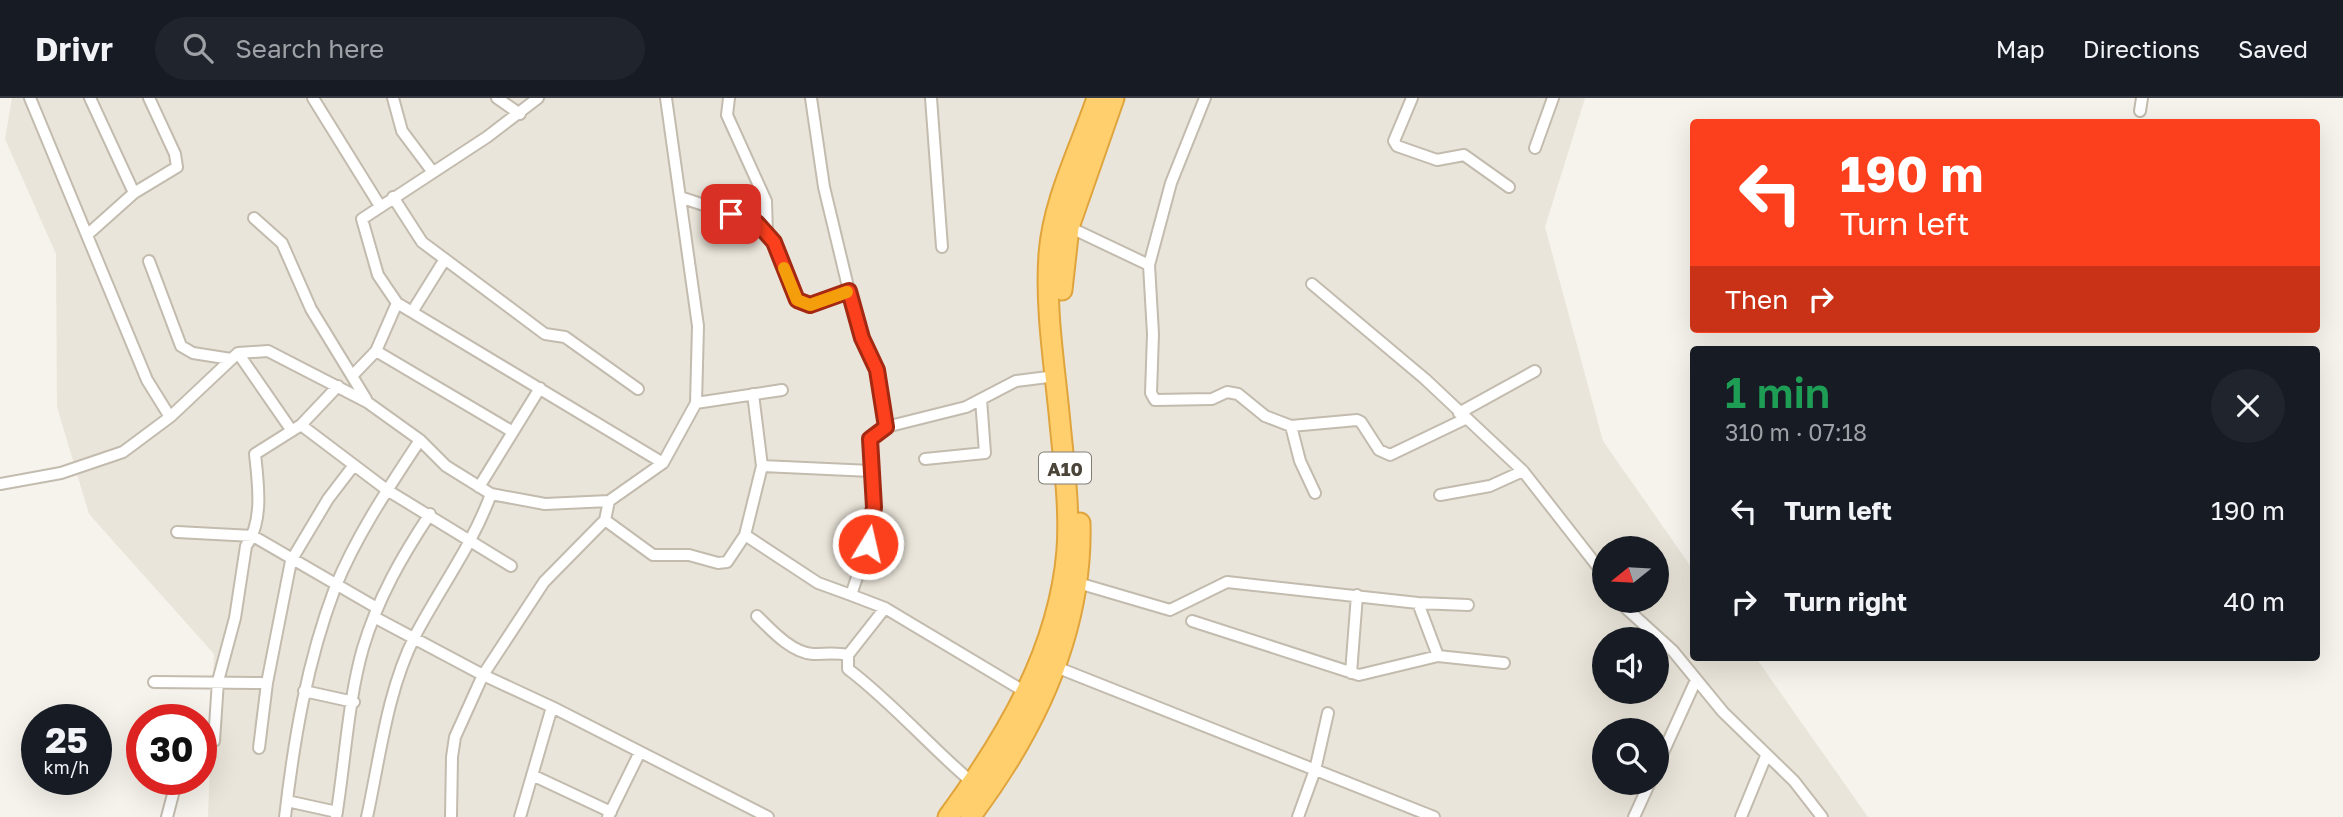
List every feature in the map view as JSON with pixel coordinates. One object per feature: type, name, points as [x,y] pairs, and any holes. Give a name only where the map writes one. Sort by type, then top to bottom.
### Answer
[{"type":"highway","name":"A10","points":[[970,817],[1029,724],[1056,667],[1078,583],[1081,552],[1056,376],[1049,296],[1049,253],[1059,198],[1097,98]]},
{"type":"highway","name":"A10","points":[[948,817],[973,783],[1027,693],[1051,631],[1064,574],[1073,487],[1062,308],[1062,265],[1069,226],[1114,98]]},
{"type":"street","points":[[30,98],[147,380],[170,417]]},
{"type":"street","points":[[90,98],[134,193]]},
{"type":"street","points":[[87,235],[134,193],[177,167],[175,154],[149,98]]},
{"type":"street","points":[[313,98],[380,206]]},
{"type":"street","points":[[393,98],[402,131],[432,170]]},
{"type":"street","points":[[497,98],[520,114]]},
{"type":"street","points":[[538,98],[520,114],[362,219],[378,275],[397,303],[663,463]]},
{"type":"street","points":[[149,261],[186,352],[235,356],[268,351],[367,402],[420,440],[446,466],[491,494],[545,504],[609,501],[663,463],[696,403],[698,326],[666,98]]},
{"type":"street","points":[[729,98],[727,114],[766,201],[766,234]]},
{"type":"street","points":[[811,98],[824,187],[862,338],[877,370],[886,427]]},
{"type":"street","points":[[931,98],[942,247]]},
{"type":"street","points":[[1205,98],[1171,183],[1149,265],[1153,334],[1151,393],[1155,400],[1212,399],[1227,392],[1238,394],[1265,416],[1291,426],[1357,420],[1379,450],[1390,455],[1462,416],[1535,371]]},
{"type":"street","points":[[1412,98],[1394,141],[1397,146],[1437,160],[1464,155],[1509,187]]},
{"type":"street","points":[[1535,148],[1553,98]]},
{"type":"street","points":[[2140,111],[2142,98]]},
{"type":"street","points":[[393,197],[422,242],[545,334],[565,337],[638,389]]},
{"type":"street","points":[[680,197],[757,223],[774,242],[797,300],[810,305],[849,291]]},
{"type":"street","points":[[254,218],[282,243],[311,309],[367,402]]},
{"type":"street","points":[[1069,226],[1149,265]]},
{"type":"street","points":[[412,312],[445,259]]},
{"type":"street","points":[[1312,284],[1425,379],[1523,471],[1592,559]]},
{"type":"street","points":[[352,376],[376,352],[397,303]]},
{"type":"street","points":[[376,352],[513,432]]},
{"type":"street","points":[[0,484],[61,473],[122,452],[170,417],[235,356]]},
{"type":"street","points":[[235,356],[296,428],[387,490],[511,566]]},
{"type":"street","points":[[851,595],[868,544],[874,507],[870,439],[886,427],[948,413],[1016,381],[1056,376]]},
{"type":"street","points":[[216,704],[218,681],[234,618],[246,546],[253,536],[259,490],[255,454],[296,428],[338,386]]},
{"type":"street","points":[[479,487],[540,388]]},
{"type":"street","points":[[696,403],[782,390]]},
{"type":"street","points":[[605,520],[631,542],[663,557],[689,555],[718,563],[727,562],[745,535],[762,466],[753,394]]},
{"type":"street","points":[[925,459],[985,453],[981,399]]},
{"type":"street","points":[[1291,426],[1300,461],[1315,494]]},
{"type":"street","points":[[285,817],[304,691],[314,649],[336,587],[387,490],[420,440]]},
{"type":"street","points":[[259,748],[267,683],[291,561],[328,499],[354,465]]},
{"type":"street","points":[[762,466],[871,471]]},
{"type":"street","points":[[1440,495],[1490,486],[1523,471]]},
{"type":"street","points":[[367,817],[394,690],[414,637],[472,541],[491,494]]},
{"type":"street","points":[[451,817],[455,737],[482,675],[544,582],[605,520],[609,501]]},
{"type":"street","points":[[287,801],[337,814],[363,649],[375,612],[398,562],[430,514]]},
{"type":"street","points":[[177,532],[253,536],[414,637],[482,675],[552,707],[751,814],[768,817]]},
{"type":"street","points":[[745,535],[818,583],[886,608],[1027,693]]},
{"type":"street","points":[[1078,583],[1170,610],[1227,582],[1418,603],[1468,604]]},
{"type":"street","points":[[1351,673],[1357,595]]},
{"type":"street","points":[[1418,603],[1438,656]]},
{"type":"street","points":[[886,608],[848,655],[848,668],[884,696],[923,741],[973,783]]},
{"type":"street","points":[[1631,613],[1673,651],[1766,756],[1794,781],[1822,817]]},
{"type":"street","points":[[757,616],[774,634],[795,648],[811,654],[831,652],[848,655]]},
{"type":"street","points":[[1192,621],[1351,673],[1366,674],[1438,656],[1504,663]]},
{"type":"street","points":[[1056,667],[1315,770],[1413,813],[1434,817]]},
{"type":"street","points":[[1669,740],[1696,680]]},
{"type":"street","points":[[154,682],[267,683]]},
{"type":"street","points":[[304,691],[354,702]]},
{"type":"street","points":[[522,816],[552,707]]},
{"type":"street","points":[[1298,817],[1315,770],[1328,713]]},
{"type":"street","points":[[533,775],[610,815],[639,754]]},
{"type":"street","points":[[1741,817],[1766,756]]},
{"type":"street","points":[[167,817],[173,795]]},
{"type":"street","points":[[1634,817],[1644,795]]},
{"type":"shaded area","points":[[12,98],[1585,98],[1545,227],[1603,441],[1670,536],[1592,536],[1592,613],[1669,613],[1670,537],[1690,565],[1690,661],[1758,661],[1868,817],[208,817],[209,795],[217,795],[217,704],[212,704],[214,654],[89,514],[57,407],[56,254],[5,139]]},
{"type":"slow traffic","points":[[784,268],[797,300],[810,305],[847,292]]},
{"type":"route","points":[[731,214],[757,223],[774,242],[797,300],[810,305],[849,291],[862,338],[877,370],[886,427],[870,439],[874,507],[868,544]]}]
